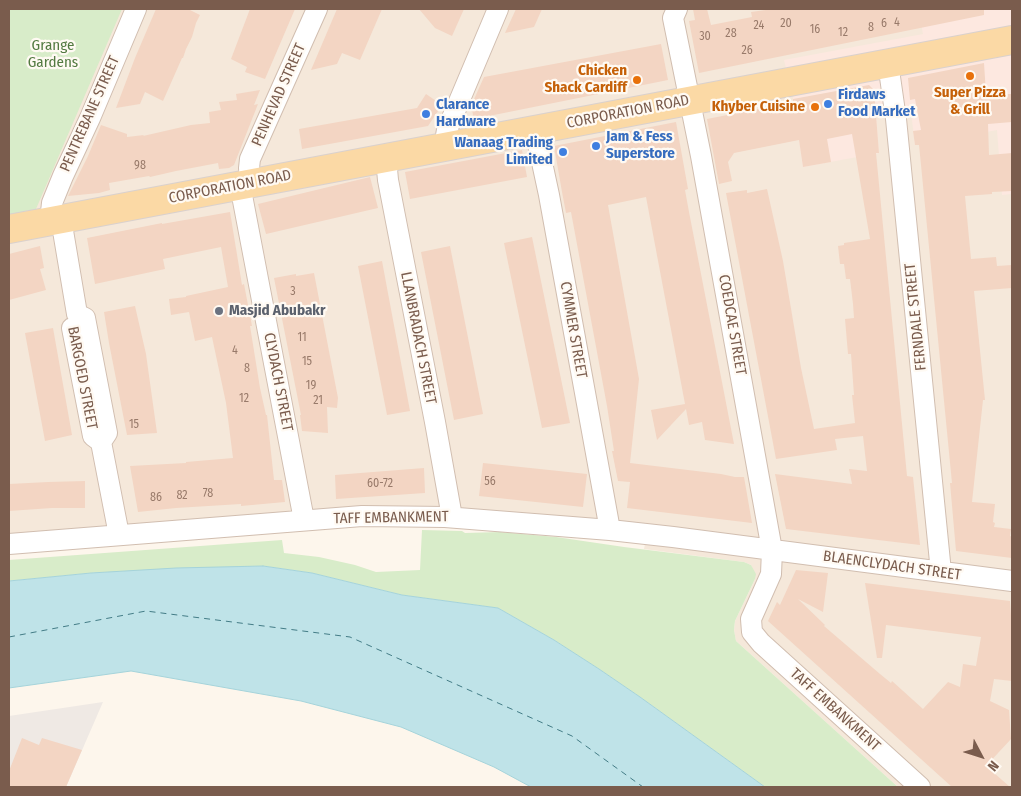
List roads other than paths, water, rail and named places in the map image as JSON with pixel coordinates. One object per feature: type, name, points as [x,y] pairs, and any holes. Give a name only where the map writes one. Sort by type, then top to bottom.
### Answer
[{"type":"main road","name":"CORPORATION ROAD","points":[[9,229],[1012,40]]},
{"type":"street","name":"PENTREBANE STREET","points":[[57,220],[50,212],[62,176],[90,118],[136,9]]},
{"type":"street","name":"PENHEVAD STREET","points":[[245,185],[250,159],[317,9]]},
{"type":"street","points":[[444,147],[447,130],[498,9]]},
{"type":"street","name":"COEDCAE STREET","points":[[677,9],[673,18],[701,156],[772,550],[771,574],[751,619],[752,632]]},
{"type":"street","name":"FERNDALE STREET","points":[[888,63],[896,119],[941,572]]},
{"type":"street","name":"CYMMER STREET","points":[[535,130],[549,194],[610,530]]},
{"type":"street","name":"LLANBRADACH STREET","points":[[386,158],[388,180],[452,517]]},
{"type":"street","name":"CLYDACH STREET","points":[[245,185],[252,244],[304,520]]},
{"type":"street","name":"BARGOED STREET","points":[[57,220],[78,314],[85,318],[107,433],[102,442],[119,535]]},
{"type":"street","name":"TAFF EMBANKMENT","points":[[9,544],[362,516],[452,517],[610,530],[772,550]]},
{"type":"street","name":"BLAENCLYDACH STREET","points":[[772,550],[1012,581]]},
{"type":"street","name":"TAFF EMBANKMENT","points":[[752,632],[761,644],[920,787]]},
{"type":"water","points":[[263,566],[312,573],[402,595],[498,608],[554,640],[599,669],[765,787],[531,787],[494,767],[401,727],[301,701],[131,671],[9,688],[9,581],[91,573],[176,568]]},
{"type":"place","name":"Super Pizza & Grill","points":[[970,76]]},
{"type":"place","name":"Chicken Shack Cardiff","points":[[637,80]]},
{"type":"place","name":"Firdaws Food Market","points":[[828,104]]},
{"type":"place","name":"Khyber Cuisine","points":[[815,107]]},
{"type":"place","name":"Clarance Hardware","points":[[426,114]]},
{"type":"place","name":"Jam & Fess Superstore","points":[[596,146]]},
{"type":"place","name":"Wanaag Trading Limited","points":[[563,152]]},
{"type":"place","name":"Masjid Abubakr","points":[[219,311]]},
{"type":"park label","name":"Grange Gardens","points":[[53,54]]}]
